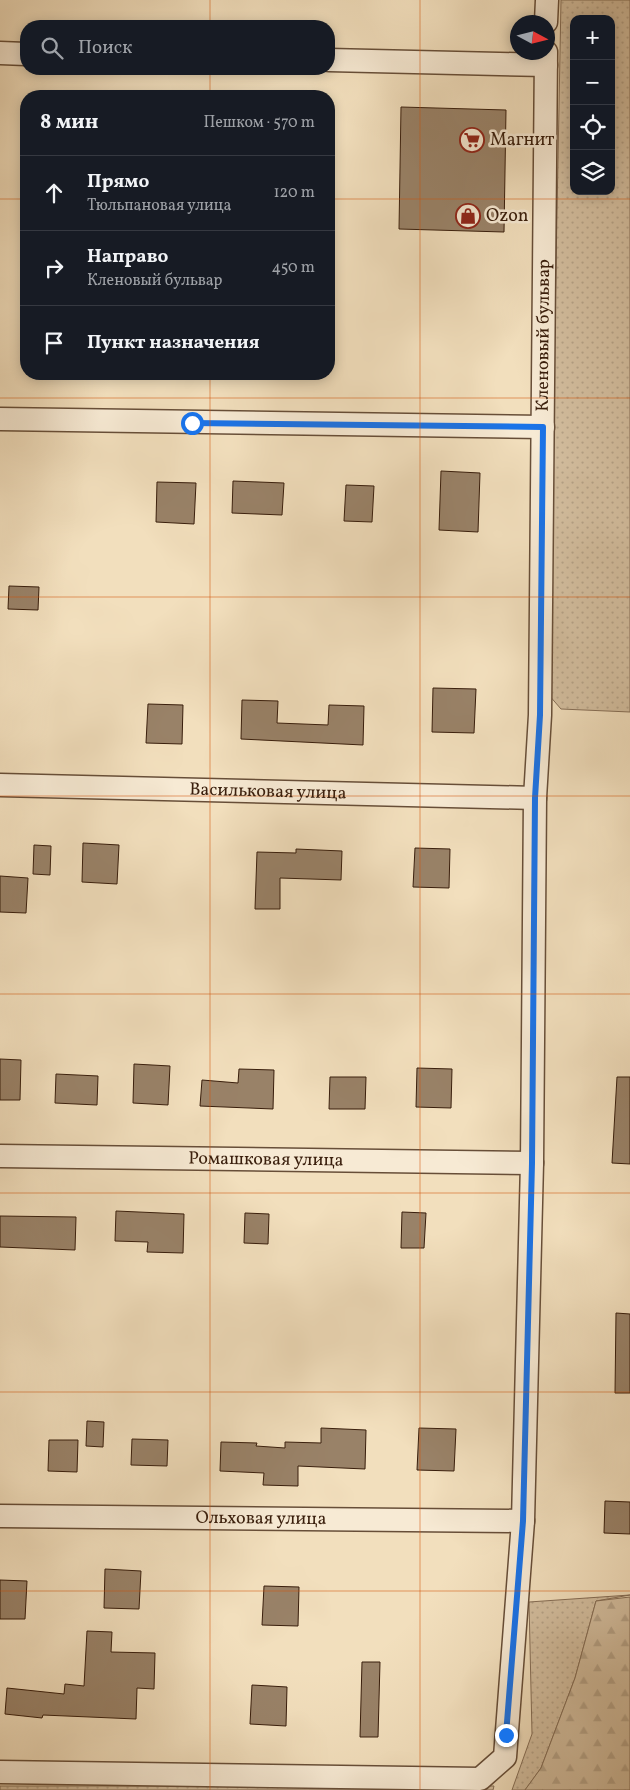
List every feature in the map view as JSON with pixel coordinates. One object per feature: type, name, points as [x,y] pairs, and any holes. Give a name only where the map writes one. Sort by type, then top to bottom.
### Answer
[{"type":"street","points":[[546,0],[546,15]]},
{"type":"street","points":[[0,54],[20,54]]},
{"type":"street","points":[[335,60],[510,59]]},
{"type":"street","name":"Кленовый бульвар","points":[[0,1772],[480,1778],[505,1757],[523,1521],[532,1163],[535,798],[540,715],[546,60]]},
{"type":"street","points":[[0,419],[543,427]]},
{"type":"street","name":"Васильковая улица","points":[[0,785],[535,798]]},
{"type":"street","name":"Ромашковая улица","points":[[0,1156],[532,1163]]},
{"type":"street","name":"Ольховая улица","points":[[0,1516],[523,1521]]},
{"type":"green space","points":[[561,0],[630,0],[630,712],[561,709],[548,694]]},
{"type":"green space","points":[[630,1595],[596,1601],[575,1678],[541,1768],[525,1790],[512,1790],[532,1734],[529,1602]]},
{"type":"green space","points":[[630,1597],[630,1790],[525,1790],[541,1768],[575,1678],[596,1601]]},
{"type":"green space","points":[[0,1786],[494,1786],[493,1790],[0,1790]]},
{"type":"building","points":[[401,107],[506,110],[504,232],[399,229]]},
{"type":"building","points":[[441,471],[480,473],[478,532],[439,530]]},
{"type":"building","points":[[233,481],[284,483],[282,515],[232,513]]},
{"type":"building","points":[[157,482],[196,483],[194,524],[156,522]]},
{"type":"building","points":[[346,485],[374,486],[372,522],[344,521]]},
{"type":"building","points":[[9,586],[39,587],[38,610],[8,609]]},
{"type":"building","points":[[433,688],[476,689],[474,733],[432,732]]},
{"type":"building","points":[[242,700],[278,701],[277,723],[328,725],[329,705],[364,706],[363,745],[241,739]]},
{"type":"building","points":[[148,704],[183,705],[182,744],[146,743]]},
{"type":"building","points":[[83,843],[119,845],[117,884],[82,882]]},
{"type":"building","points":[[34,845],[51,846],[50,875],[33,874]]},
{"type":"building","points":[[415,848],[450,849],[449,888],[413,887]]},
{"type":"building","points":[[296,849],[342,851],[341,880],[280,878],[280,909],[255,909],[257,852],[296,853]]},
{"type":"building","points":[[0,876],[28,878],[26,913],[0,912]]},
{"type":"building","points":[[0,1059],[21,1060],[20,1100],[0,1100]]},
{"type":"building","points":[[134,1064],[170,1066],[168,1105],[133,1103]]},
{"type":"building","points":[[417,1068],[452,1069],[451,1108],[416,1107]]},
{"type":"building","points":[[239,1069],[274,1070],[273,1109],[200,1106],[202,1080],[238,1083]]},
{"type":"building","points":[[56,1074],[98,1076],[97,1105],[55,1103]]},
{"type":"building","points":[[330,1077],[366,1077],[365,1109],[329,1109]]},
{"type":"building","points":[[617,1077],[630,1077],[630,1164],[612,1163]]},
{"type":"building","points":[[116,1211],[184,1214],[183,1253],[147,1252],[148,1242],[115,1241]]},
{"type":"building","points":[[402,1212],[426,1213],[424,1248],[401,1248]]},
{"type":"building","points":[[245,1213],[269,1214],[268,1244],[244,1243]]},
{"type":"building","points":[[0,1216],[76,1217],[75,1250],[0,1247]]},
{"type":"building","points":[[616,1313],[630,1314],[630,1393],[615,1393]]},
{"type":"building","points":[[87,1421],[104,1422],[103,1447],[86,1446]]},
{"type":"building","points":[[321,1428],[366,1430],[365,1469],[298,1466],[298,1486],[263,1485],[264,1473],[220,1471],[221,1442],[257,1443],[256,1446],[285,1448],[285,1442],[321,1443]]},
{"type":"building","points":[[419,1428],[456,1429],[454,1471],[417,1470]]},
{"type":"building","points":[[132,1439],[168,1440],[167,1466],[131,1465]]},
{"type":"building","points":[[49,1440],[78,1440],[77,1472],[48,1471]]},
{"type":"building","points":[[605,1501],[630,1502],[630,1534],[604,1533]]},
{"type":"building","points":[[105,1569],[141,1571],[139,1609],[104,1608]]},
{"type":"building","points":[[0,1580],[27,1581],[25,1619],[0,1619]]},
{"type":"building","points":[[264,1586],[299,1587],[298,1626],[262,1625]]},
{"type":"building","points":[[87,1631],[112,1632],[111,1652],[155,1653],[154,1689],[137,1688],[136,1719],[43,1715],[42,1718],[5,1714],[7,1688],[64,1694],[65,1684],[84,1686]]},
{"type":"building","points":[[362,1662],[380,1662],[378,1737],[360,1737]]},
{"type":"building","points":[[252,1685],[287,1687],[286,1726],[250,1724]]},
{"type":"place","name":"Магнит","points":[[472,140]]},
{"type":"place","name":"Ozon","points":[[468,216]]},
{"type":"route","points":[[192,423],[543,427],[540,715],[535,798],[532,1163],[523,1521],[506,1735]]}]
